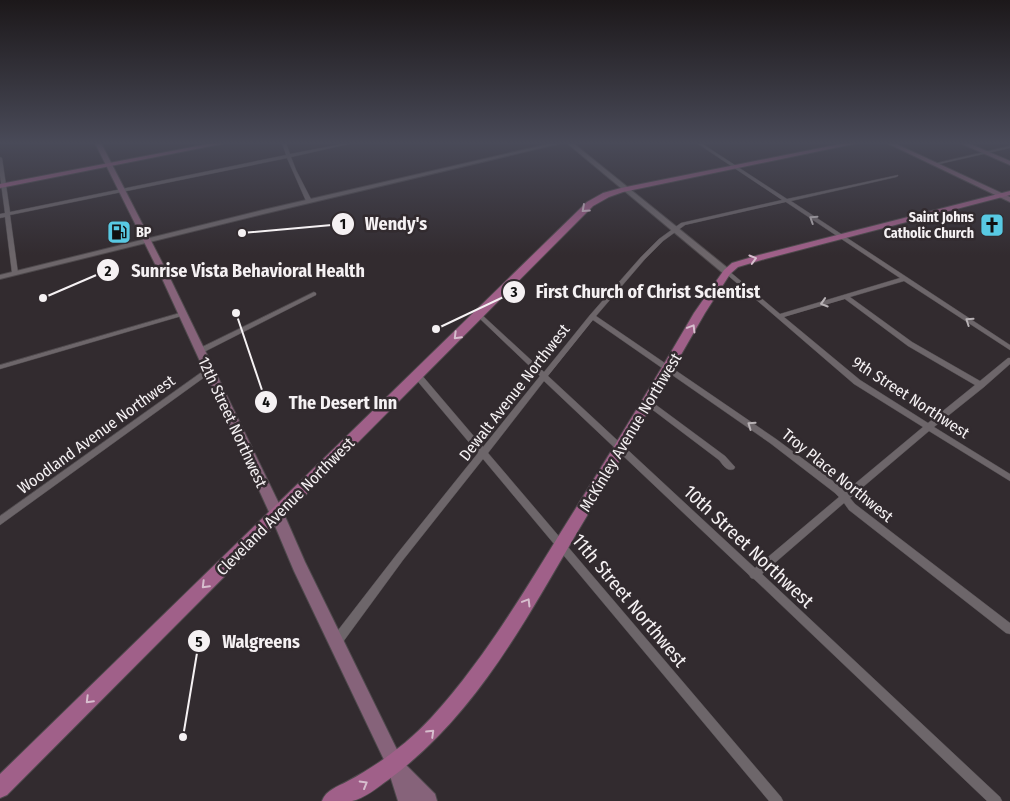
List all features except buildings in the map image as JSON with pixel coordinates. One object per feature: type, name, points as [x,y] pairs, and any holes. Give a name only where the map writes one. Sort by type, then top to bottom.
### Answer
[{"type":"main road","points":[[2,185],[26,180]]},
{"type":"main road","name":"12th Street Northwest","points":[[117,180],[183,314],[277,514],[299,566],[395,764],[407,801]]},
{"type":"main road","name":"Cleveland Avenue Northwest","points":[[0,788],[590,204],[606,195],[670,180]]},
{"type":"main road","points":[[970,180],[1010,200]]},
{"type":"main road","points":[[727,272],[735,265],[744,262],[1010,192]]},
{"type":"main road","name":"McKinley Avenue Northwest","points":[[332,801],[366,783],[395,764],[430,734],[460,701],[516,620],[727,272]]},
{"type":"main road","name":"12th Street Northwest","points":[[395,764],[428,801]]},
{"type":"street","points":[[0,216],[169,180]]},
{"type":"street","points":[[300,180],[309,201]]},
{"type":"street","points":[[0,277],[398,180]]},
{"type":"street","name":"9th Street Northwest","points":[[617,180],[858,382],[1010,478]]},
{"type":"street","points":[[754,180],[1010,348]]},
{"type":"street","name":"Dewalt Avenue Northwest","points":[[335,642],[400,557],[592,316],[643,258],[675,229],[683,224],[877,180]]},
{"type":"street","points":[[2,185],[15,274]]},
{"type":"street","points":[[0,238],[10,236]]},
{"type":"street","points":[[780,316],[904,279]]},
{"type":"street","points":[[200,351],[314,294]]},
{"type":"street","points":[[845,296],[910,344],[981,385]]},
{"type":"street","points":[[0,367],[183,314]]},
{"type":"street","name":"10th Street Northwest","points":[[478,314],[996,801]]},
{"type":"street","name":"Troy Place Northwest","points":[[592,316],[773,441],[838,490],[852,507],[1010,629]]},
{"type":"street","points":[[754,575],[1010,360]]},
{"type":"street","name":"Woodland Avenue Northwest","points":[[0,522],[209,370]]},
{"type":"street","name":"11th Street Northwest","points":[[417,375],[776,801]]},
{"type":"street","points":[[648,402],[722,458],[731,467]]},
{"type":"place","name":"Saint Johns Catholic Church","points":[[992,225]]},
{"type":"place","name":"BP","points":[[119,232]]},
{"type":"place","name":"Wendy's","points":[[242,233]]},
{"type":"place","name":"Sunrise Vista Behavioral Health","points":[[43,298]]},
{"type":"place","name":"The Desert Inn","points":[[236,313]]},
{"type":"place","name":"First Church of Christ Scientist","points":[[436,329]]},
{"type":"place","name":"Walgreens","points":[[183,737]]}]
